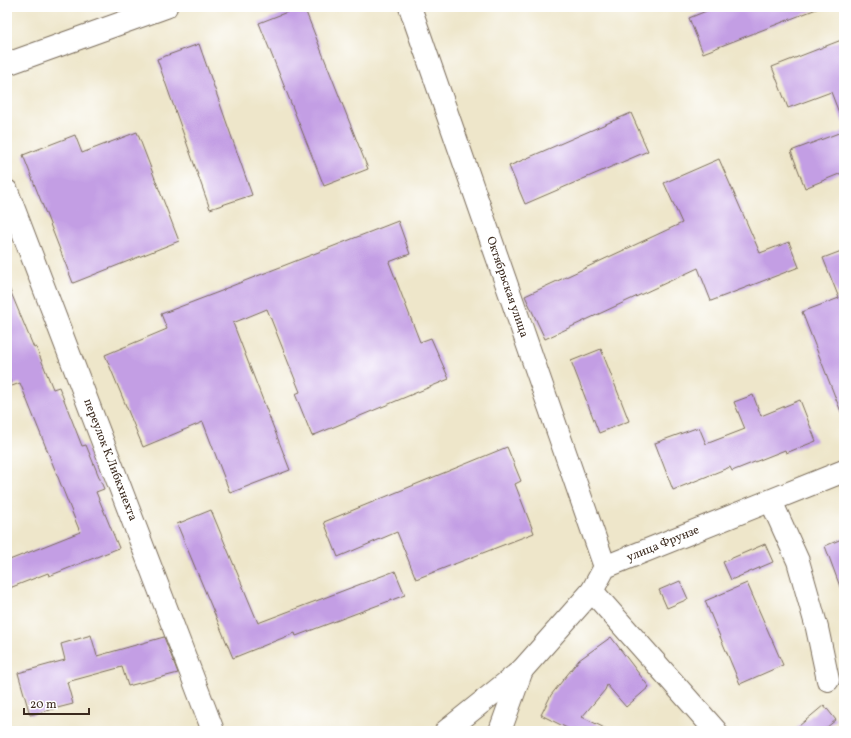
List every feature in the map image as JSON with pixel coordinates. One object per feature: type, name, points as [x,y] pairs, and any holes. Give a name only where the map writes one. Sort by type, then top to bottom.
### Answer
[{"type":"street","points":[[7,64],[166,7]]},
{"type":"street","name":"Октябрьская улица","points":[[410,7],[605,568]]},
{"type":"street","name":"переулок К.Либкхнехта","points":[[7,191],[209,730]]},
{"type":"street","name":"улица Фрунзе","points":[[605,568],[844,471]]},
{"type":"street","points":[[771,501],[798,561],[817,628],[828,680]]},
{"type":"street","points":[[446,731],[522,670],[592,591],[605,568]]},
{"type":"street","points":[[592,591],[716,731]]},
{"type":"street","points":[[500,731],[522,670]]},
{"type":"building","points":[[300,7],[304,7],[368,169],[324,186],[259,23]]},
{"type":"building","points":[[716,7],[819,8],[703,53],[689,18]]},
{"type":"building","points":[[844,39],[844,123],[831,92],[788,108],[772,67]]},
{"type":"building","points":[[199,44],[252,195],[210,209],[157,59]]},
{"type":"building","points":[[631,113],[648,151],[525,204],[509,166]]},
{"type":"building","points":[[844,131],[844,172],[805,188],[791,151]]},
{"type":"building","points":[[137,132],[179,241],[73,283],[23,155],[75,135],[82,153]]},
{"type":"building","points":[[719,159],[760,253],[789,242],[799,267],[711,301],[698,268],[545,339],[525,296],[682,223],[664,183]]},
{"type":"building","points":[[398,221],[410,254],[389,262],[420,342],[431,338],[449,379],[312,436],[295,394],[300,392],[267,309],[233,323],[290,470],[230,493],[203,422],[143,447],[105,355],[167,329],[161,314]]},
{"type":"building","points":[[844,250],[843,417],[802,312],[839,298],[823,258]]},
{"type":"building","points":[[7,283],[53,389],[59,387],[82,446],[86,445],[104,489],[96,492],[119,548],[49,576],[48,573],[7,589],[7,561],[80,532],[20,383],[12,386],[7,372]]},
{"type":"building","points":[[601,349],[629,421],[599,433],[571,361]]},
{"type":"building","points":[[753,395],[761,416],[800,400],[816,441],[786,453],[785,450],[732,471],[730,467],[673,490],[655,443],[699,427],[706,444],[745,429],[734,402]]},
{"type":"building","points":[[507,447],[521,481],[515,484],[534,533],[416,579],[397,532],[338,557],[324,522]]},
{"type":"building","points":[[211,510],[258,623],[395,571],[405,595],[296,636],[295,633],[233,658],[177,524]]},
{"type":"building","points":[[844,538],[844,592],[842,592],[825,546]]},
{"type":"building","points":[[765,544],[773,562],[731,580],[723,562]]},
{"type":"building","points":[[680,581],[688,599],[667,608],[659,590]]},
{"type":"building","points":[[747,583],[783,665],[740,684],[705,601]]},
{"type":"building","points":[[91,635],[97,656],[164,637],[178,673],[128,686],[122,667],[67,682],[73,704],[30,715],[18,673],[65,660],[61,644]]},
{"type":"building","points":[[611,637],[649,687],[626,707],[607,685],[605,690],[582,717],[611,731],[573,731],[541,715],[551,695],[579,660]]},
{"type":"building","points":[[824,705],[836,720],[822,731],[793,731]]}]
